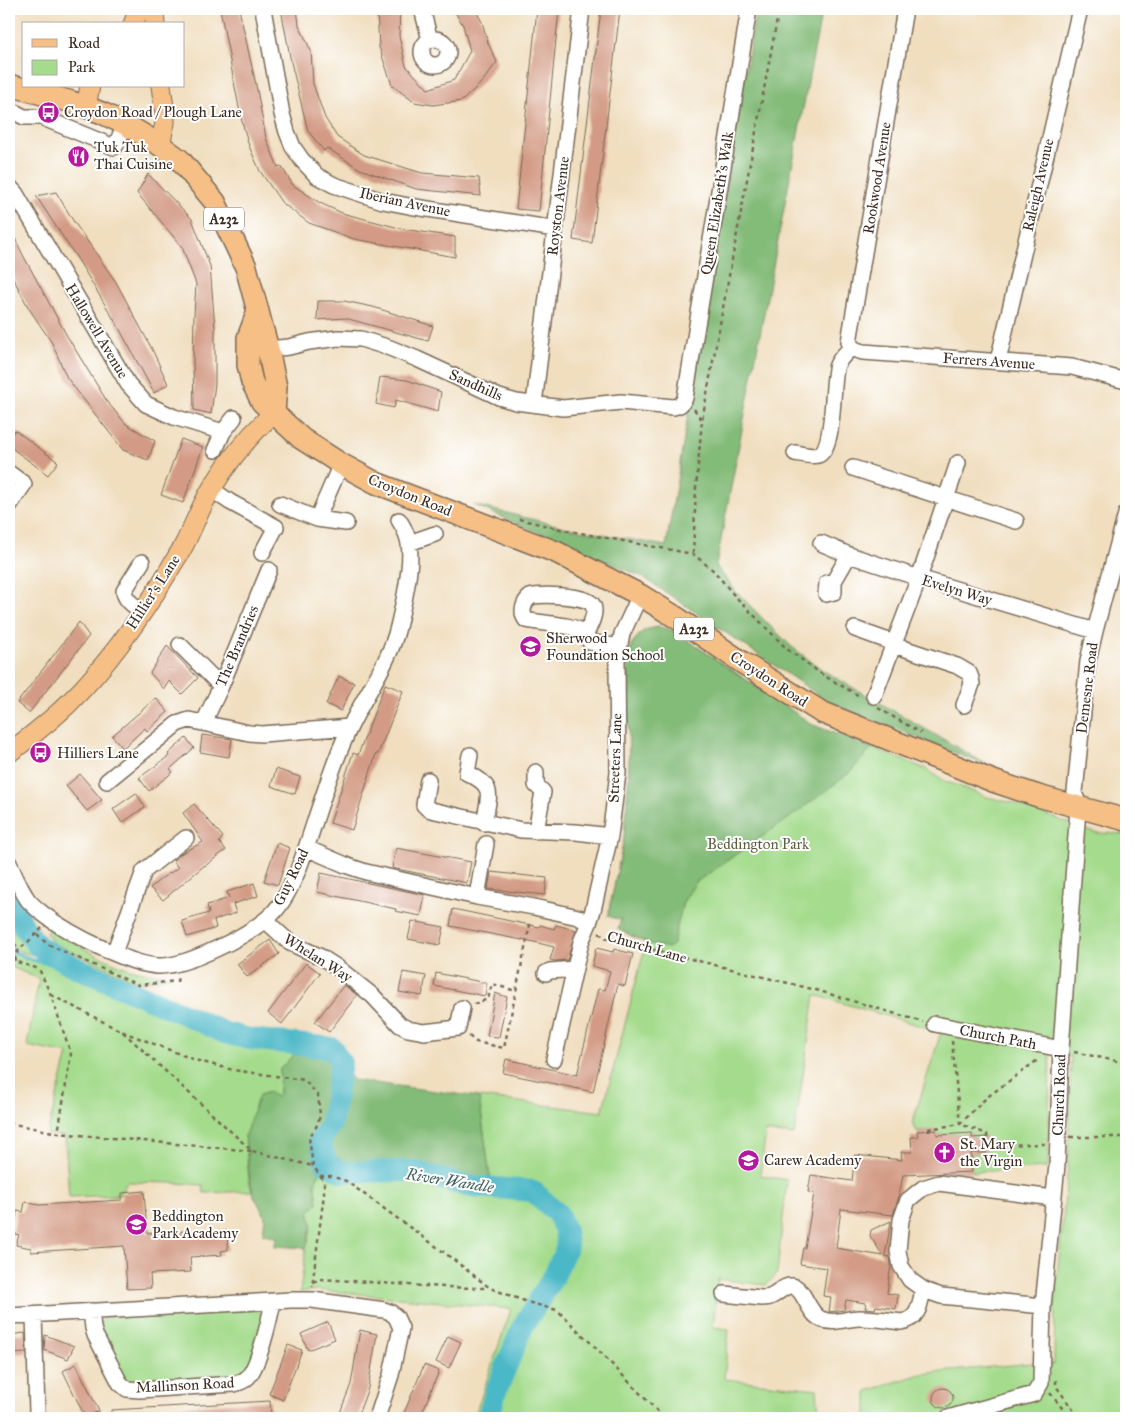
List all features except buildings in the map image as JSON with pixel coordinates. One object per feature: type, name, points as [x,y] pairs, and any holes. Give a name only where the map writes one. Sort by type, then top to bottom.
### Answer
[{"type":"highway","name":"A232","points":[[22,90],[86,107],[125,124],[160,145],[180,160],[215,202],[246,267],[276,387],[274,413]]},
{"type":"highway","name":"Croydon Road","points":[[258,312],[248,338],[248,365],[252,382],[262,402],[302,439],[341,464],[376,483],[556,552],[640,595],[821,712],[992,781],[1038,796],[1126,820]]},
{"type":"main road","points":[[134,22],[139,9]]},
{"type":"main road","points":[[154,9],[155,22]]},
{"type":"main road","points":[[86,107],[90,88]]},
{"type":"main road","points":[[160,145],[165,123],[161,88]]},
{"type":"main road","name":"Hillier's Lane","points":[[9,753],[69,703],[114,652],[142,612],[185,543],[211,489],[239,448],[274,413]]},
{"type":"street","name":"Iberian Avenue","points":[[263,9],[287,132],[302,160],[317,176],[334,185],[383,201],[555,229]]},
{"type":"street","points":[[422,9],[430,40]]},
{"type":"street","name":"Royston Avenue","points":[[534,404],[582,9]]},
{"type":"street","name":"Queen Elizabeth's Walk","points":[[685,398],[749,9]]},
{"type":"street","name":"Rookwood Avenue","points":[[852,347],[849,342],[905,9]]},
{"type":"street","name":"Raleigh Avenue","points":[[998,361],[1080,9]]},
{"type":"street","points":[[9,109],[24,117],[41,117],[114,147],[125,124]]},
{"type":"street","name":"Hallowell Avenue","points":[[9,186],[16,194],[128,384],[146,404],[174,418],[223,432]]},
{"type":"street","name":"Sandhills","points":[[268,349],[344,338],[360,339],[417,359],[499,397],[516,402],[562,408],[621,402],[673,407],[682,404],[685,398]]},
{"type":"street","points":[[795,453],[817,455],[822,452],[830,429],[837,364],[852,347]]},
{"type":"street","name":"Ferrers Avenue","points":[[852,347],[863,352],[1072,367],[1126,381]]},
{"type":"street","points":[[215,450],[223,432],[234,418]]},
{"type":"street","points":[[872,701],[919,578],[958,463]]},
{"type":"street","points":[[317,519],[341,464]]},
{"type":"street","points":[[853,468],[1016,520]]},
{"type":"street","points":[[9,473],[24,484],[9,506]]},
{"type":"street","points":[[211,489],[230,502],[276,527],[262,553]]},
{"type":"street","points":[[280,504],[317,519],[346,523]]},
{"type":"street","name":"Demesne Road","points":[[1078,807],[1075,792],[1088,661],[1094,631],[1123,542],[1126,514]]},
{"type":"street","name":"Guy Road","points":[[9,864],[24,894],[32,905],[63,928],[114,953],[144,964],[158,966],[177,964],[201,955],[226,944],[273,913],[285,896],[306,848],[350,728],[395,640],[410,557],[407,535],[400,520]]},
{"type":"street","points":[[409,543],[435,534]]},
{"type":"street","name":"Evelyn Way","points":[[821,543],[849,555],[919,578],[1094,631]]},
{"type":"street","points":[[834,581],[849,555]]},
{"type":"street","points":[[142,562],[124,594],[130,603],[142,612]]},
{"type":"street","name":"The Brandries","points":[[204,722],[269,570]]},
{"type":"street","name":"Streeters Lane","points":[[554,1060],[581,942],[584,920],[610,836],[618,773],[616,669],[622,634],[640,595]]},
{"type":"street","points":[[855,629],[957,666],[969,673],[972,684],[964,705]]},
{"type":"street","points":[[586,634],[590,642],[619,647]]},
{"type":"street","points":[[180,645],[221,686]]},
{"type":"street","points":[[108,781],[177,724],[189,720],[262,734],[350,728]]},
{"type":"street","points":[[470,755],[467,773],[480,779],[486,784],[488,789],[489,796],[484,823]]},
{"type":"street","points":[[536,772],[536,785],[543,792],[536,831]]},
{"type":"street","points":[[428,780],[424,805],[432,810],[521,830],[576,832],[610,836]]},
{"type":"street","name":"Church Road","points":[[1041,1383],[1043,1306],[1058,1140],[1061,1050],[1078,807]]},
{"type":"street","points":[[114,953],[144,871],[186,838]]},
{"type":"street","points":[[477,897],[486,844]]},
{"type":"street","points":[[306,848],[366,872],[477,897],[534,907],[584,920]]},
{"type":"street","name":"Whelan Way","points":[[265,920],[290,943],[321,957],[338,968],[373,996],[400,1025],[408,1030],[424,1032],[458,1028]]},
{"type":"street","points":[[546,973],[550,970],[574,968]]},
{"type":"street","points":[[458,1028],[462,1008]]},
{"type":"street","name":"Church Path","points":[[935,1024],[1061,1050]]},
{"type":"street","points":[[1043,1306],[941,1296],[923,1289],[910,1280],[901,1266],[898,1252],[901,1220],[908,1200],[923,1188],[939,1183],[1053,1198]]},
{"type":"street","points":[[724,1294],[767,1298],[785,1286],[792,1286],[798,1289],[816,1316],[825,1321],[860,1318],[901,1322],[914,1317],[919,1309],[923,1289]]},
{"type":"street","points":[[9,1316],[312,1300],[384,1310],[396,1317],[401,1328],[391,1375],[377,1418]]},
{"type":"street","name":"Mallinson Road","points":[[92,1311],[95,1335],[120,1383],[127,1388],[140,1390],[234,1384],[244,1381],[252,1370],[269,1324],[273,1301]]},
{"type":"street","points":[[34,1315],[37,1412],[40,1418]]},
{"type":"street","points":[[948,1418],[1034,1394],[1041,1383]]},
{"type":"path","points":[[693,554],[702,420],[779,9]]},
{"type":"path","points":[[511,517],[564,530],[693,554],[714,571],[733,594],[787,650],[823,675],[872,701],[928,736]]},
{"type":"path","points":[[458,1028],[476,1042],[504,1048],[534,907]]},
{"type":"path","name":"Church Lane","points":[[584,920],[606,938],[816,990],[935,1024]]},
{"type":"path","points":[[37,934],[19,948],[14,961],[39,969],[51,996],[71,1054],[58,1133]]},
{"type":"path","points":[[9,938],[19,948]]},
{"type":"path","points":[[462,1008],[488,998],[492,984],[516,991]]},
{"type":"path","points":[[51,996],[121,1031],[195,1060],[233,1070],[304,1080],[318,1095],[320,1116],[309,1138],[313,1166],[324,1181],[324,1194],[312,1300]]},
{"type":"path","points":[[950,1027],[960,1124]]},
{"type":"path","points":[[121,1031],[252,1151]]},
{"type":"path","points":[[960,1124],[986,1098],[1050,1051],[1061,1050],[1126,1063]]},
{"type":"path","points":[[9,1123],[58,1133],[252,1151],[313,1166]]},
{"type":"path","points":[[928,1129],[960,1124],[987,1134],[988,1145],[1049,1144],[1069,1137],[1126,1137]]},
{"type":"path","points":[[320,1176],[331,1176],[346,1181],[490,1288],[546,1308],[557,1310],[664,1418]]},
{"type":"path","points":[[313,1282],[321,1279],[387,1282],[422,1287],[490,1288]]},
{"type":"path","points":[[1042,1364],[1056,1368],[1056,1386],[1079,1418]]},
{"type":"path","points":[[1041,1383],[1070,1418]]},
{"type":"green space","points":[[756,9],[822,9],[716,566],[736,591],[768,624],[792,647],[824,671],[995,769],[829,702],[643,577],[474,505],[564,527],[666,546]]},
{"type":"green space","name":"Beddington Park","points":[[659,627],[674,631],[813,725],[926,769],[943,780],[987,797],[1014,803],[1095,833],[1126,834],[1126,1418],[867,1418],[867,1391],[921,1374],[1032,1363],[1054,1364],[1055,1298],[1068,1167],[1071,1057],[1050,1051],[1048,1168],[972,1172],[971,1153],[986,1153],[985,1137],[972,1138],[972,1133],[937,1135],[936,1130],[917,1131],[912,1124],[941,1032],[815,995],[794,1135],[766,1132],[760,1175],[787,1180],[777,1274],[766,1285],[718,1279],[713,1327],[729,1329],[724,1379],[817,1389],[819,1418],[474,1418],[511,1309],[318,1290],[300,1292],[306,1248],[312,1224],[309,1212],[318,1203],[315,1182],[322,1169],[415,1164],[470,1181],[490,1177],[479,1097],[602,1112],[646,943],[618,929],[621,920],[608,916],[624,839],[629,774],[628,664],[632,643],[644,630]]},
{"type":"green space","points":[[659,627],[674,631],[813,725],[872,748],[848,774],[792,816],[696,882],[683,902],[673,944],[669,948],[647,943],[618,929],[621,920],[608,916],[624,839],[629,774],[628,664],[632,643],[644,630]]},
{"type":"green space","points":[[9,906],[26,944],[48,958],[21,952],[9,943]]},
{"type":"green space","points":[[51,927],[89,951],[110,961],[141,972],[173,976],[138,982],[55,944],[46,933]]},
{"type":"green space","points":[[9,952],[51,964],[75,967],[225,1033],[250,1039],[303,1045],[280,1069],[279,1093],[245,1135],[249,1180],[252,1191],[204,1193],[203,1185],[128,1182],[125,1184],[124,1190],[120,1190],[120,1195],[69,1197],[65,1137],[47,1134],[68,1054],[27,1046],[39,979],[9,966]]},
{"type":"green space","points":[[303,1045],[332,1048],[353,1080],[479,1097],[490,1177],[470,1181],[415,1164],[322,1169],[315,1182],[318,1203],[309,1212],[312,1224],[306,1248],[275,1246],[276,1236],[263,1234],[265,1216],[254,1196],[250,1180],[245,1135],[259,1095],[269,1092],[276,1097],[279,1093],[280,1069]]},
{"type":"green space","points":[[256,1309],[262,1315],[264,1321],[248,1369],[239,1378],[127,1384],[100,1334],[101,1322],[107,1316]]},
{"type":"waterway","name":"River Wandle","points":[[9,896],[24,927],[38,946],[75,967],[225,1033],[250,1039],[332,1048],[341,1063],[331,1124],[320,1141],[326,1163],[342,1172],[413,1171],[467,1186],[533,1191],[557,1213],[565,1230],[567,1246],[554,1276],[523,1326],[496,1391],[488,1418]]},
{"type":"waterway","name":"River Wandle","points":[[9,948],[32,959],[75,967]]},
{"type":"place","name":"Croydon Road / Plough Lane","points":[[48,112]]},
{"type":"place","name":"Tuk Tuk Thai Cuisine","points":[[78,156]]},
{"type":"place","name":"Sherwood Foundation School","points":[[530,647]]},
{"type":"place","name":"Hilliers Lane","points":[[41,753]]},
{"type":"place","name":"St. Mary the Virgin","points":[[944,1153]]},
{"type":"place","name":"Carew Academy","points":[[748,1160]]},
{"type":"place","name":"Beddington Park Academy","points":[[136,1225]]}]
